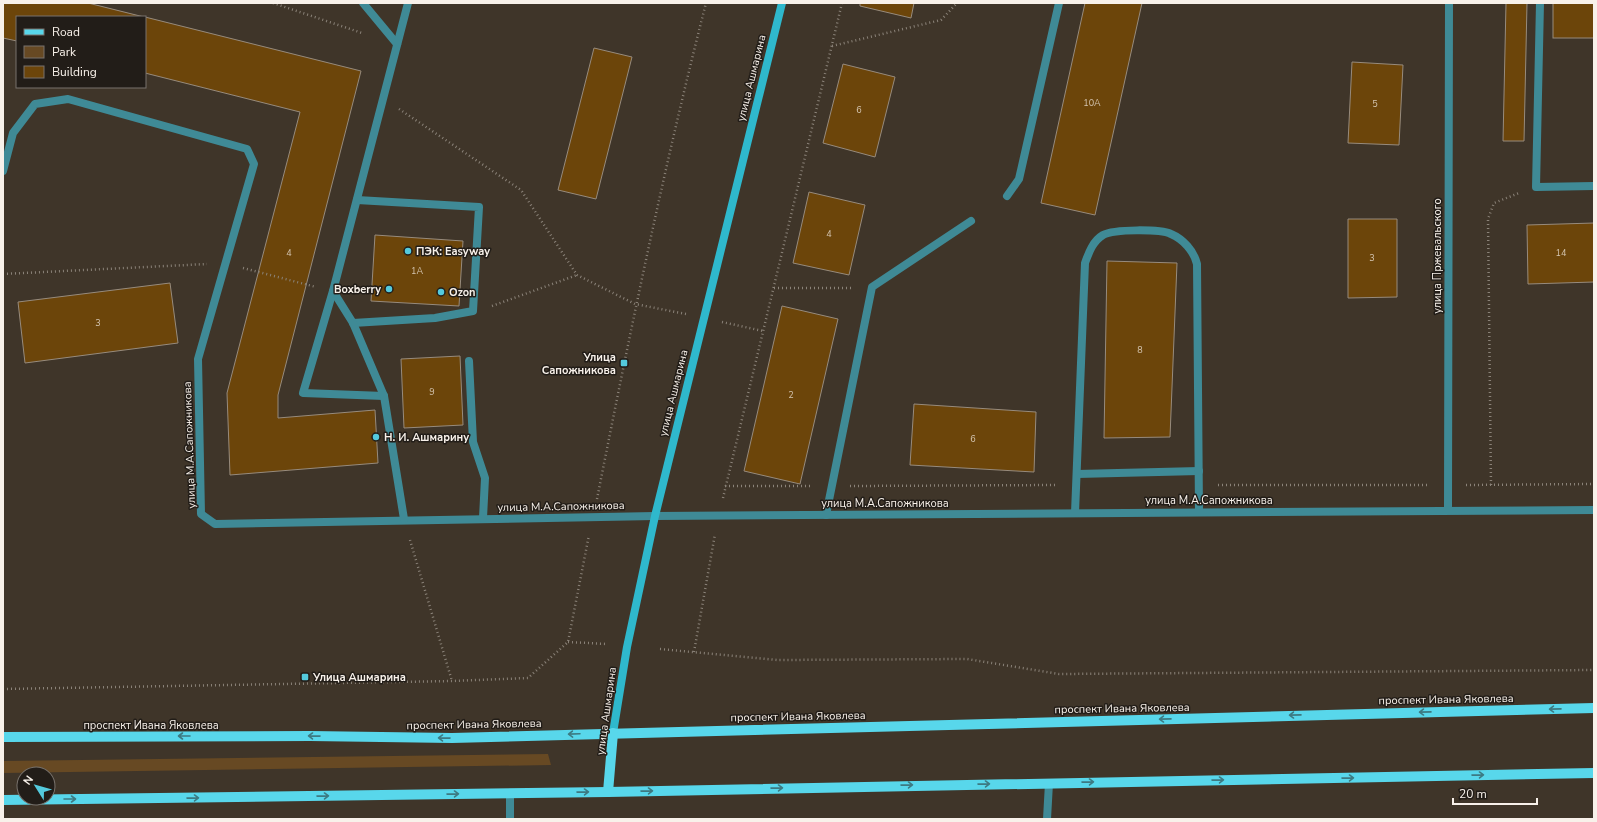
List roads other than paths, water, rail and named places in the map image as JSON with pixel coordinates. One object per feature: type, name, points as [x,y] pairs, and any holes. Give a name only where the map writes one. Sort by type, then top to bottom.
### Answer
[{"type":"main road","name":"улица Ашмарина","points":[[608,792],[613,733],[627,647],[655,516],[782,3]]},
{"type":"main road","name":"проспект Ивана Яковлева","points":[[3,737],[310,736],[452,738],[1594,708]]},
{"type":"main road","points":[[3,800],[608,792],[1594,773]]},
{"type":"street","points":[[363,3],[396,44]]},
{"type":"street","points":[[384,396],[304,393],[333,292],[396,44],[408,3]]},
{"type":"street","points":[[1007,196],[1019,179],[1059,3]]},
{"type":"street","name":"улица Пржевальского","points":[[1448,510],[1449,3]]},
{"type":"street","points":[[1540,3],[1536,187],[1594,186]]},
{"type":"street","name":"улица М.А.Сапожникова","points":[[3,171],[13,133],[35,104],[68,99],[247,149],[254,164],[198,359],[201,514],[215,524],[593,516],[1594,510]]},
{"type":"street","points":[[353,323],[435,318],[473,311],[479,207],[357,200]]},
{"type":"street","points":[[826,515],[872,287],[971,221]]},
{"type":"street","points":[[1075,513],[1085,263],[1095,242],[1104,235],[1114,232],[1162,232],[1172,234],[1189,247],[1195,256],[1197,264],[1199,512]]},
{"type":"street","points":[[333,292],[353,323],[384,396],[404,519]]},
{"type":"street","points":[[469,361],[473,442],[485,478],[483,518]]},
{"type":"street","points":[[1076,474],[1198,471]]},
{"type":"street","points":[[1047,819],[1049,783]]},
{"type":"street","points":[[510,793],[510,819]]},
{"type":"place","name":"ПЭК: Easyway","points":[[408,251]]},
{"type":"place","name":"Boxberry","points":[[389,289]]},
{"type":"place","name":"Ozon","points":[[441,292]]},
{"type":"place","name":"Улица Сапожникова","points":[[624,363]]},
{"type":"place","name":"Н. И. Ашмарину","points":[[376,437]]},
{"type":"place","name":"Улица Ашмарина","points":[[305,677]]}]
